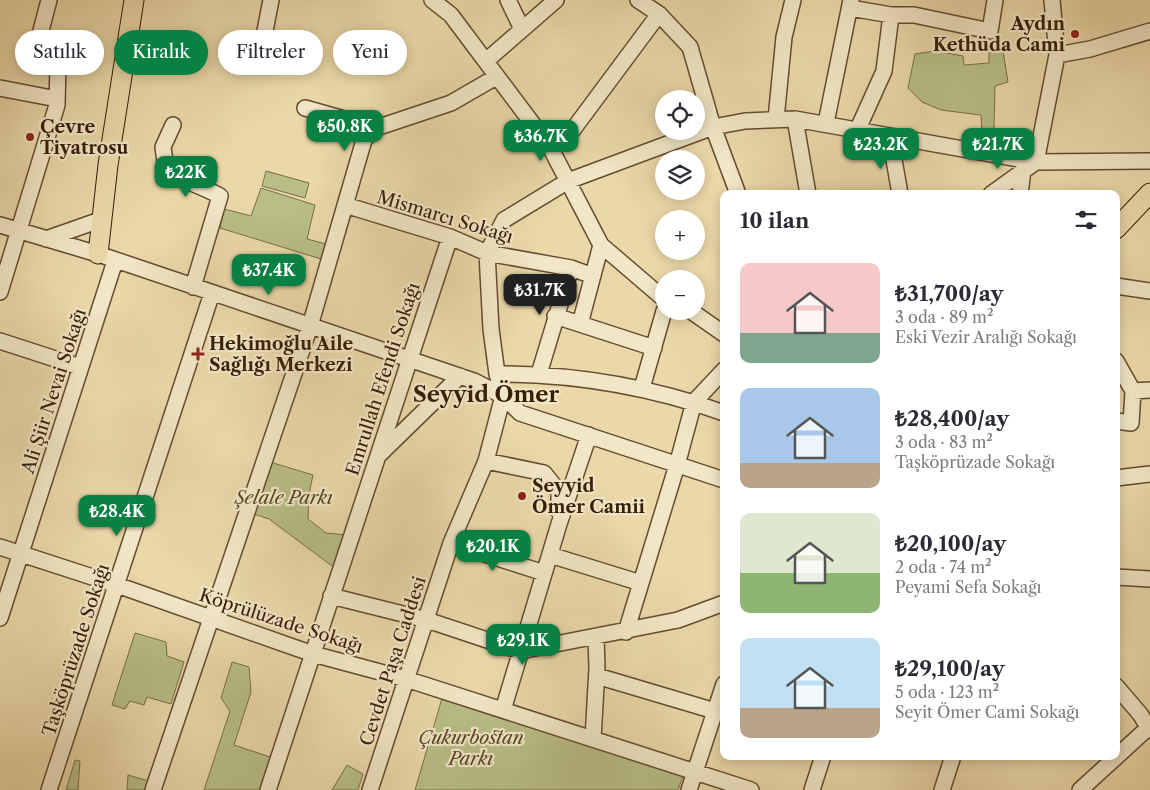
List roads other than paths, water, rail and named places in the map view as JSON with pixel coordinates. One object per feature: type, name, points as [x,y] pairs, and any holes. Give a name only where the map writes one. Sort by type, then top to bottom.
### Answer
[{"type":"main road","points":[[98,254],[100,220],[134,0]]},
{"type":"main road","points":[[1120,225],[1150,193]]},
{"type":"street","points":[[0,292],[20,232],[58,99],[58,64],[38,42],[49,0]]},
{"type":"street","points":[[265,30],[271,0]]},
{"type":"street","points":[[432,0],[451,14],[486,60],[496,77],[550,147],[601,245],[655,291]]},
{"type":"street","points":[[508,0],[522,30]]},
{"type":"street","points":[[486,60],[556,0]]},
{"type":"street","points":[[638,0],[659,14],[690,47],[713,127],[737,190]]},
{"type":"street","points":[[776,120],[784,37],[793,0]]},
{"type":"street","points":[[826,123],[851,4],[892,15],[914,16],[990,31],[995,0]]},
{"type":"street","points":[[1021,190],[1030,166],[1057,55],[1052,0]]},
{"type":"street","points":[[550,147],[569,135],[659,14]]},
{"type":"street","points":[[857,131],[884,71],[892,15]]},
{"type":"street","points":[[1057,55],[1090,49],[1150,31]]},
{"type":"street","points":[[153,790],[310,326],[364,140],[376,128],[451,103],[496,77]]},
{"type":"street","points":[[0,88],[58,99]]},
{"type":"street","points":[[305,108],[376,128]]},
{"type":"street","points":[[795,119],[807,190]]},
{"type":"street","points":[[504,396],[497,374],[491,329],[487,253],[504,220],[568,181],[713,127],[745,121],[795,119],[826,123],[1030,166],[1150,161]]},
{"type":"street","points":[[173,125],[163,147],[166,170],[184,181],[208,189],[220,196],[193,287]]},
{"type":"street","points":[[890,137],[899,190]]},
{"type":"street","points":[[996,190],[1030,166]]},
{"type":"street","name":"Mismarcı Sokağı","points":[[345,205],[450,237],[487,253],[571,268],[593,276]]},
{"type":"street","points":[[46,239],[100,220]]},
{"type":"street","points":[[0,226],[98,254],[409,358],[460,376],[504,396],[520,413],[720,479]]},
{"type":"street","name":"Emrullah Efendi Sokağı","points":[[268,790],[450,237]]},
{"type":"street","points":[[580,324],[601,245]]},
{"type":"street","name":"Ali Şiir Nevai Sokağı","points":[[0,618],[115,261]]},
{"type":"street","points":[[539,374],[571,268]]},
{"type":"street","points":[[1120,287],[1150,291]]},
{"type":"street","name":"Taşköprüzade Sokağı","points":[[49,790],[212,293]]},
{"type":"street","points":[[555,316],[654,348]]},
{"type":"street","points":[[642,388],[662,320]]},
{"type":"street","points":[[704,320],[720,331]]},
{"type":"street","points":[[0,341],[80,367]]},
{"type":"street","points":[[1120,368],[1132,391],[1124,422]]},
{"type":"street","points":[[497,374],[539,374],[642,388],[694,402],[720,412]]},
{"type":"street","points":[[626,632],[677,466],[694,402],[720,374]]},
{"type":"street","points":[[378,457],[460,376]]},
{"type":"street","points":[[1132,391],[1150,390]]},
{"type":"street","name":"Cevdet Paşa Caddesi","points":[[370,790],[451,543],[486,461],[504,396]]},
{"type":"street","points":[[503,710],[559,524],[589,436]]},
{"type":"street","points":[[486,461],[544,473],[559,492],[559,524]]},
{"type":"street","points":[[1120,478],[1150,474]]},
{"type":"street","points":[[451,543],[544,572]]},
{"type":"street","name":"Köprülüzade Sokağı","points":[[0,547],[117,585],[313,654],[406,679],[751,790]]},
{"type":"street","points":[[550,555],[641,583]]},
{"type":"street","points":[[1120,577],[1150,579]]},
{"type":"street","points":[[331,596],[427,620],[520,651],[626,632],[678,620],[720,604]]},
{"type":"street","points":[[592,739],[597,676],[596,637]]},
{"type":"street","points":[[597,676],[708,709]]},
{"type":"street","points":[[1120,689],[1145,710],[1149,729],[1120,755]]},
{"type":"street","points":[[689,790],[720,696]]},
{"type":"street","points":[[812,790],[822,760]]},
{"type":"street","points":[[942,790],[952,760]]},
{"type":"street","points":[[1080,790],[1114,760]]},
{"type":"place","name":"Aydın Kethüda Cami","points":[[1075,34]]},
{"type":"place","name":"Çevre Tiyatrosu","points":[[30,137]]},
{"type":"place","name":"Hekimoğlu Aile Sağlığı Merkezi","points":[[198,354]]},
{"type":"place","name":"Seyyid Ömer Camii","points":[[522,496]]},
{"type":"district","name":"Seyyid Ömer","points":[[486,394]]},
{"type":"park label","name":"Şelale Parkı","points":[[284,498]]},
{"type":"park label","name":"Çukurbostan Parkı","points":[[471,748]]}]
